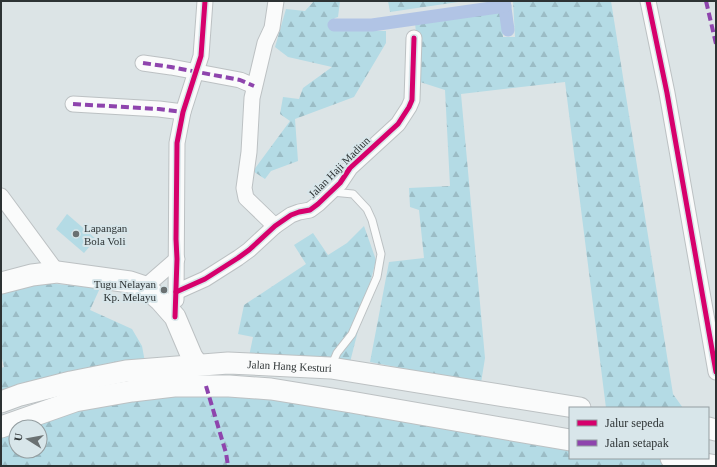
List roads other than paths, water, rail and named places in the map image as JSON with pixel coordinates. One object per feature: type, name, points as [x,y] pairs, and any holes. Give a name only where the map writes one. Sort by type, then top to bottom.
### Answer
[{"type":"main road","points":[[1,283],[32,275],[57,272],[130,282],[145,287],[160,300],[175,317],[192,357],[198,365]]},
{"type":"main road","name":"Jalan Hang Kesturi","points":[[1,402],[20,395],[71,382],[119,372],[228,363],[331,368],[574,407]]},
{"type":"main road","name":"Jalan Hang Kesturi","points":[[1,427],[75,401],[132,391],[174,386],[229,386],[336,399],[569,440]]},
{"type":"main road","points":[[677,459],[716,466]]},
{"type":"street","points":[[175,317],[177,259],[177,143],[183,112],[200,56],[205,1]]},
{"type":"street","points":[[274,226],[246,198],[244,188],[249,152],[254,86],[265,44],[272,28],[276,1]]},
{"type":"street","points":[[648,1],[667,94],[716,372]]},
{"type":"street","name":"Jalan Haji Madiun","points":[[176,292],[205,278],[238,258],[249,250],[274,226],[291,215],[310,210],[340,183],[350,168],[398,124],[412,100],[414,38]]},
{"type":"street","points":[[143,63],[240,80],[254,86]]},
{"type":"street","points":[[73,104],[159,109],[183,112]]},
{"type":"street","points":[[1,196],[57,272]]},
{"type":"street","points":[[145,287],[177,259]]},
{"type":"lane","points":[[331,192],[353,194],[367,209],[372,220],[381,254],[377,277],[352,334],[337,353],[331,368]]},
{"type":"waterway","points":[[504,1],[508,30]]},
{"type":"waterway","points":[[334,25],[372,25],[505,6]]},
{"type":"place","name":"Lapangan Bola Voli","points":[[76,234]]},
{"type":"place","name":"Tugu Nelayan Kp. Melayu","points":[[164,290]]}]
